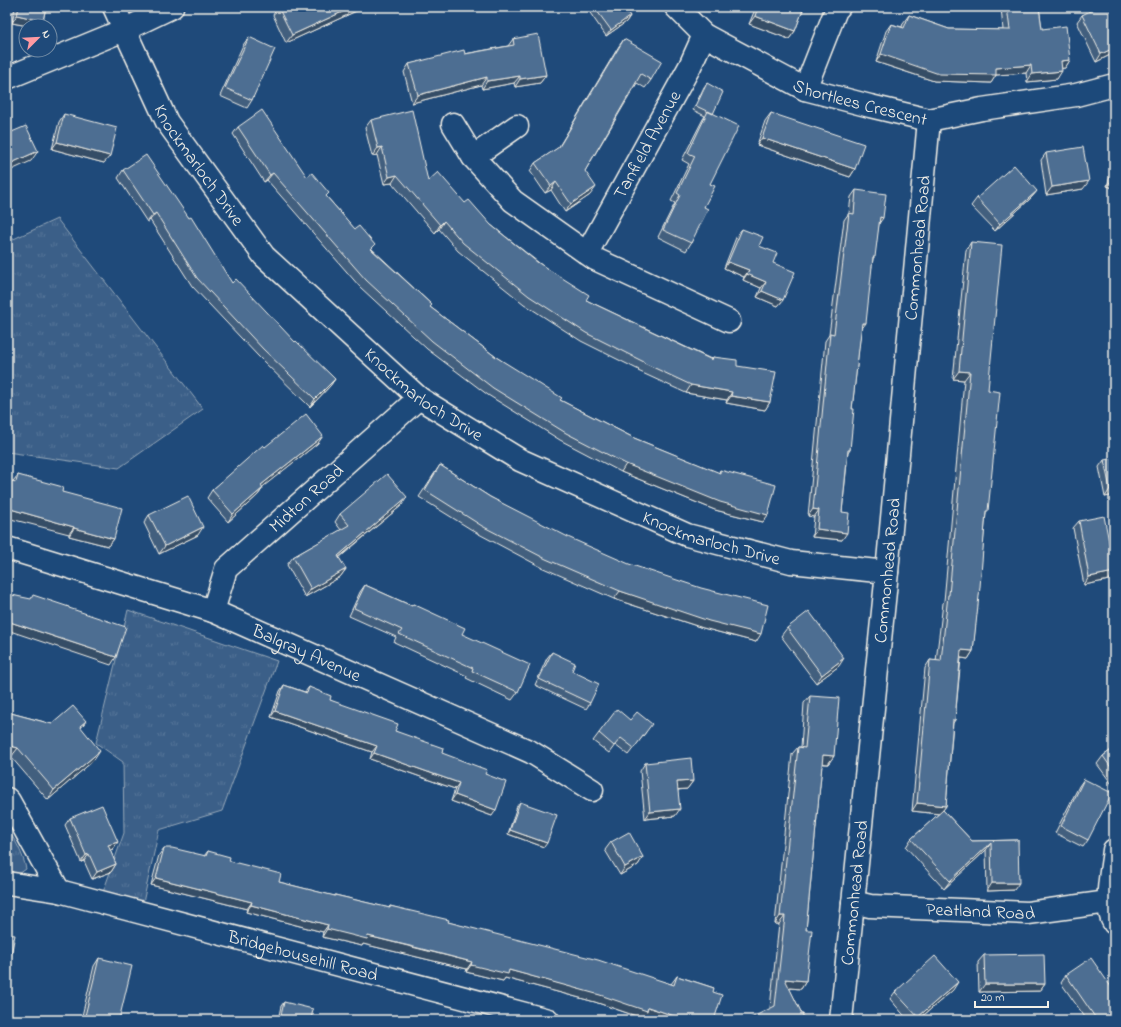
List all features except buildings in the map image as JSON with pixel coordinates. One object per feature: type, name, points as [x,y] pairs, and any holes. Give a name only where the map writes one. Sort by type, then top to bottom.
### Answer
[{"type":"street","name":"Knockmarloch Drive","points":[[114,7],[167,122],[264,256],[419,398],[520,460],[687,535],[791,562],[887,572]]},
{"type":"street","points":[[7,78],[124,30],[172,7]]},
{"type":"street","name":"Shortlees Crescent","points":[[676,7],[704,35],[805,89],[929,120],[982,109],[1076,95],[1114,85]]},
{"type":"street","points":[[805,89],[836,10],[839,7]]},
{"type":"street","name":"Tanfield Avenue","points":[[587,253],[690,66],[704,35]]},
{"type":"street","name":"Commonhead Road","points":[[840,1020],[887,572],[929,120]]},
{"type":"street","points":[[453,124],[473,157],[513,201],[596,259],[729,321]]},
{"type":"street","points":[[473,157],[517,126]]},
{"type":"street","name":"Midton Road","points":[[213,611],[226,569],[419,398]]},
{"type":"street","name":"Balgray Avenue","points":[[7,548],[213,611],[531,752],[592,790]]},
{"type":"street","points":[[7,799],[10,801],[58,891]]},
{"type":"street","points":[[1114,850],[1108,902],[1114,923]]},
{"type":"street","name":"Bridgehousehill Road","points":[[7,883],[58,891],[548,1020]]},
{"type":"street","name":"Peatland Road","points":[[853,902],[870,906],[1028,913],[1108,902]]},
{"type":"green space","points":[[57,219],[203,409],[119,468],[7,452],[7,242]]},
{"type":"green space","points":[[128,610],[277,661],[222,811],[159,830],[142,907],[102,895],[124,833],[123,762],[96,743]]},
{"type":"green space","points":[[7,829],[19,848],[25,863],[26,869],[19,874],[7,872]]}]
